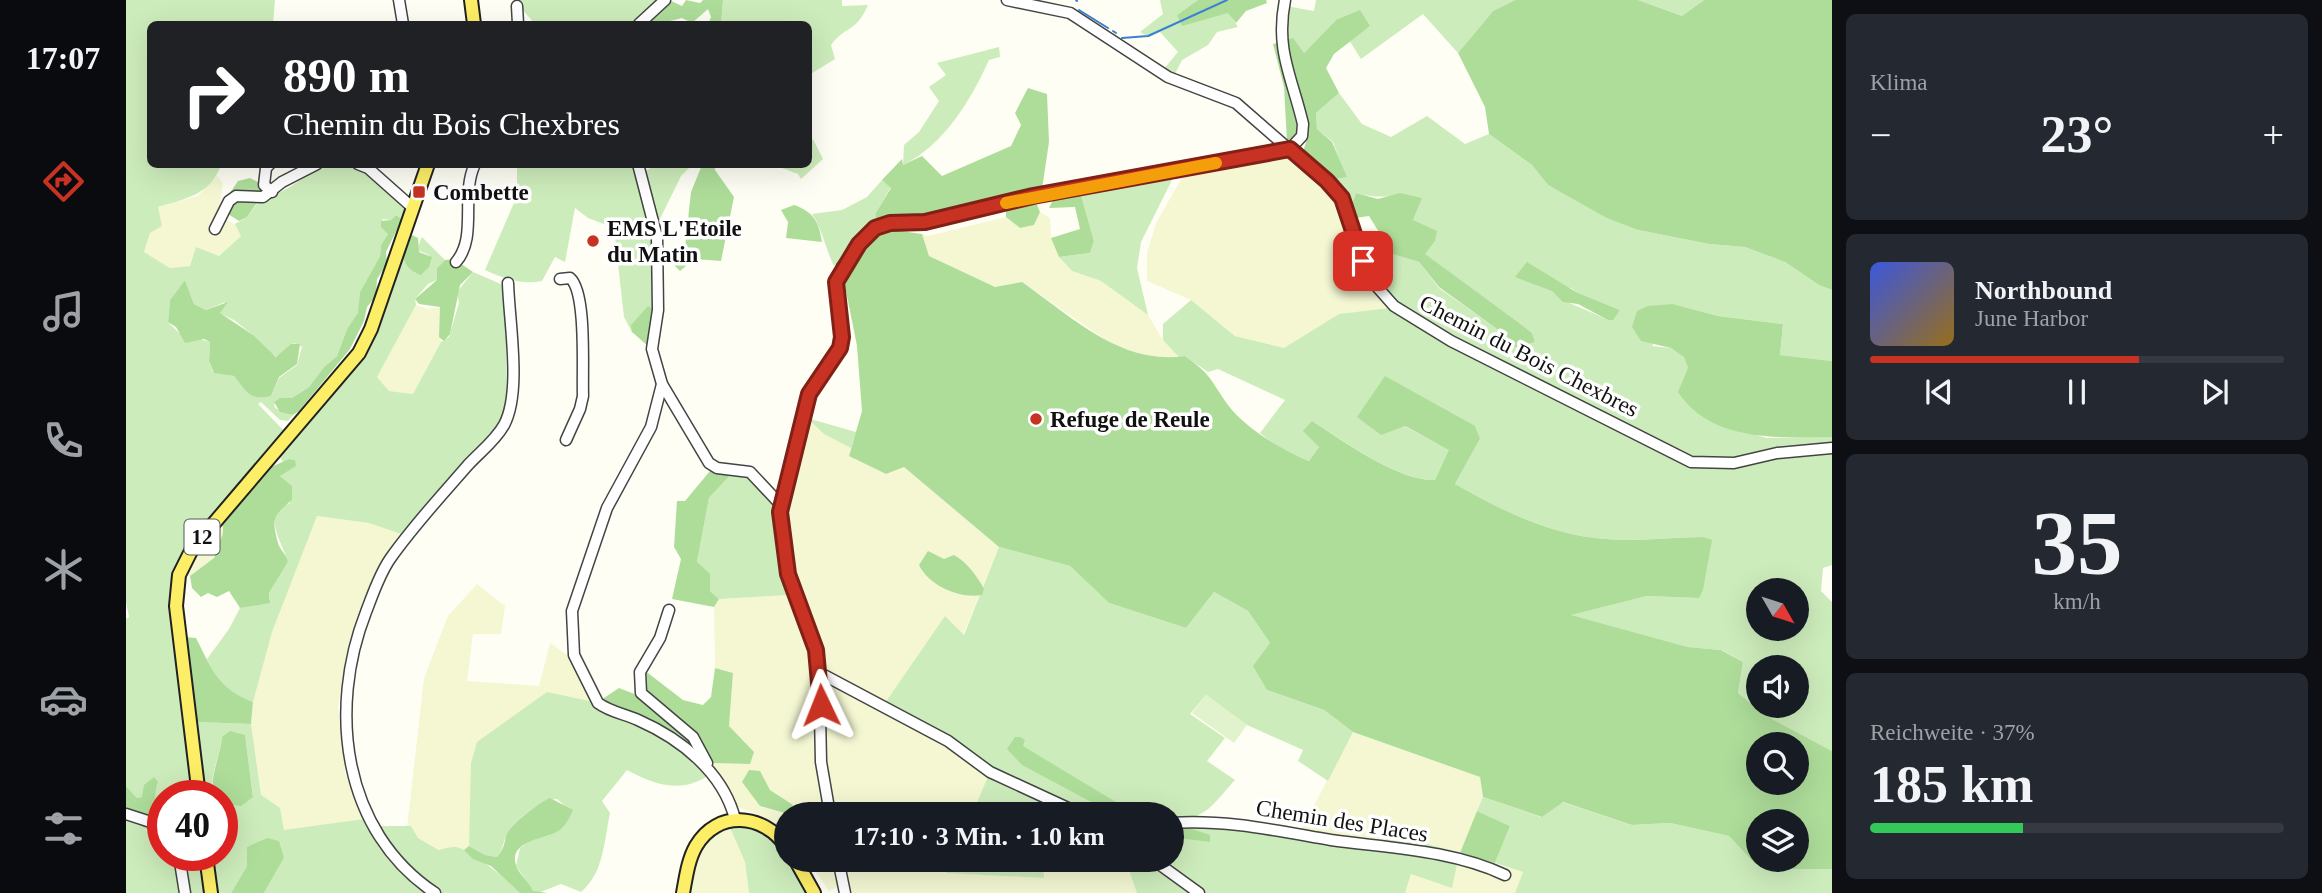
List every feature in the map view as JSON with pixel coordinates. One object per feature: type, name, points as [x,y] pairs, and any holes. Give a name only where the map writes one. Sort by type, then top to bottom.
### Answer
[{"type":"main road","points":[[471,0],[474,21]]},
{"type":"main road","name":"12","points":[[197,780],[177,607],[179,575],[202,537],[359,353],[371,329],[427,168]]},
{"type":"main road","points":[[683,893],[688,867],[697,844],[714,827],[735,819],[764,825],[774,835]]},
{"type":"main road","points":[[208,871],[211,893]]},
{"type":"main road","points":[[802,872],[814,893]]},
{"type":"street","points":[[399,0],[403,21]]},
{"type":"street","points":[[642,21],[665,0]]},
{"type":"street","name":"Chemin du Bois Chexbres","points":[[1007,0],[1070,13],[1168,77],[1236,103],[1327,181],[1342,198],[1363,261],[1380,293],[1402,312],[1451,341],[1626,428],[1682,460],[1721,465],[1777,453],[1832,448]]},
{"type":"street","points":[[828,802],[821,762],[820,673],[812,634],[786,565],[780,530],[781,505],[809,394],[840,348],[842,337],[836,282],[859,244],[875,228],[890,223],[925,222],[1033,196],[1290,149],[1302,136],[1303,124],[1282,50],[1280,30],[1285,0]]},
{"type":"street","points":[[517,6],[518,21]]},
{"type":"street","points":[[266,168],[264,185],[272,192]]},
{"type":"street","points":[[215,229],[229,201],[236,196],[255,197],[272,192],[282,182],[309,168]]},
{"type":"street","points":[[367,168],[413,208]]},
{"type":"street","points":[[456,262],[467,243],[468,182],[473,168]]},
{"type":"street","points":[[639,168],[657,237],[658,310],[652,349],[662,384],[709,463],[717,468],[750,472],[781,505]]},
{"type":"street","points":[[560,279],[570,278],[575,282],[580,308],[583,396],[566,440]]},
{"type":"street","points":[[435,893],[412,875],[387,846],[358,796],[345,718],[346,695],[355,642],[384,569],[447,489],[495,437],[508,415],[511,363],[508,283]]},
{"type":"street","points":[[662,384],[651,427],[607,509],[579,588],[572,611],[574,655],[598,703],[654,727],[678,741],[714,776]]},
{"type":"street","points":[[668,610],[660,638],[639,672],[641,693],[693,737],[735,819]]},
{"type":"street","points":[[820,673],[948,741],[990,772],[1055,802]]},
{"type":"street","points":[[126,814],[147,821]]},
{"type":"street","name":"Chemin des Places","points":[[1184,823],[1226,823],[1469,860],[1505,875]]},
{"type":"street","points":[[181,871],[185,893]]},
{"type":"street","points":[[841,872],[845,893]]},
{"type":"street","points":[[1171,872],[1199,893]]},
{"type":"green space","points":[[126,0],[275,0],[273,21],[147,21],[147,168],[220,168],[204,189],[188,198],[158,207],[162,226],[150,233],[144,252],[170,268],[190,266],[196,247],[219,256],[241,236],[235,224],[247,217],[260,200],[278,194],[321,168],[354,168],[362,171],[397,198],[407,214],[402,219],[396,215],[391,220],[382,219],[388,234],[381,245],[380,256],[360,292],[359,313],[347,329],[337,356],[324,367],[309,387],[292,398],[278,399],[274,404],[275,408],[293,415],[288,421],[280,420],[261,402],[258,404],[286,433],[175,567],[172,604],[193,780],[147,780],[147,793],[137,798],[126,786],[126,619],[129,617],[126,602]],"holes":[[[185,280],[194,304],[206,310],[225,302],[219,313],[234,320],[265,349],[279,358],[294,343],[302,347],[297,365],[279,378],[271,396],[253,396],[234,376],[213,372],[209,361],[210,342],[179,333],[168,322],[170,300]]]},
{"type":"green space","points":[[514,0],[661,0],[638,21],[532,21]]},
{"type":"green space","points":[[669,0],[682,6],[686,0],[700,3],[703,0],[723,0],[721,21],[709,21],[711,17],[708,9],[694,21],[682,18],[649,21]]},
{"type":"green space","points":[[723,0],[842,0],[842,6],[868,5],[859,21],[831,45],[835,59],[812,73],[812,21],[721,21]]},
{"type":"green space","points":[[1160,0],[1198,0],[1177,15],[1228,12],[1238,27],[1217,32],[1208,45],[1182,60],[1174,76],[1163,70],[1178,52],[1160,32],[1149,37],[1140,32],[1163,14]]},
{"type":"green space","points":[[1198,0],[1266,0],[1267,3],[1246,11],[1236,23],[1228,13],[1182,26],[1177,15]]},
{"type":"green space","points":[[1316,0],[1515,0],[1493,11],[1458,53],[1423,14],[1361,59],[1349,40],[1370,26],[1336,20],[1304,53],[1285,41],[1286,6],[1314,11]]},
{"type":"green space","points":[[1515,0],[1638,0],[1682,16],[1704,0],[1832,0],[1832,290],[1819,285],[1785,262],[1745,247],[1709,244],[1638,230],[1607,218],[1548,185],[1532,165],[1489,134],[1485,107],[1458,53],[1493,11]]},
{"type":"green space","points":[[1638,0],[1704,0],[1682,16]]},
{"type":"green space","points":[[1360,10],[1370,26],[1334,54],[1326,68],[1339,93],[1316,113],[1317,129],[1332,142],[1347,177],[1331,180],[1302,155],[1307,139],[1307,116],[1302,120],[1293,143],[1287,142],[1284,87],[1273,44],[1293,38],[1304,53],[1336,20]]},
{"type":"green space","points":[[999,47],[1000,57],[989,60],[955,120],[931,146],[903,165],[904,145],[919,132],[939,101],[929,87],[946,75],[937,63]]},
{"type":"green space","points":[[1028,88],[1047,94],[1049,142],[1042,189],[908,221],[893,218],[877,221],[875,214],[891,188],[882,180],[902,159],[903,165],[922,156],[942,176],[1011,146],[1021,125],[1015,113]]},
{"type":"green space","points":[[1339,93],[1362,124],[1391,137],[1427,116],[1465,144],[1489,134],[1532,165],[1548,185],[1638,230],[1709,244],[1745,247],[1785,262],[1819,285],[1832,290],[1832,361],[1780,355],[1783,324],[1718,316],[1673,304],[1652,346],[1671,348],[1684,356],[1688,368],[1739,430],[1767,438],[1832,437],[1832,565],[1823,568],[1821,591],[1832,602],[1832,751],[1809,739],[1809,732],[1796,732],[1771,718],[1809,718],[1809,655],[1746,655],[1746,699],[1738,693],[1743,662],[1722,650],[1688,647],[1570,615],[1647,596],[1699,598],[1703,537],[1630,540],[1585,537],[1527,520],[1455,484],[1480,439],[1404,426],[1450,450],[1435,480],[1421,479],[1388,467],[1312,421],[1319,447],[1309,461],[1283,451],[1260,433],[1285,400],[1218,369],[1208,372],[1185,356],[1179,357],[1163,340],[1163,324],[1191,300],[1235,336],[1284,348],[1339,314],[1389,308],[1366,281],[1376,249],[1419,262],[1439,288],[1497,329],[1504,339],[1517,348],[1535,342],[1532,333],[1522,325],[1424,254],[1435,241],[1413,220],[1421,199],[1356,193],[1351,207],[1331,180],[1346,177],[1333,142],[1317,129],[1316,113]],"holes":[[[1571,288],[1620,310],[1608,320],[1571,304],[1552,291]]]},
{"type":"green space","points":[[812,140],[823,159],[801,179],[798,174],[782,168],[812,168]]},
{"type":"green space","points":[[1292,156],[1332,192],[1349,227],[1366,281],[1390,308],[1339,314],[1285,348],[1235,336],[1191,300],[1147,281],[1147,253],[1156,223],[1184,174]]},
{"type":"green space","points":[[517,168],[636,168],[653,235],[655,310],[632,325],[632,332],[624,317],[614,228],[588,218],[575,208],[565,262],[555,257],[542,281],[513,280],[485,270],[517,196]]},
{"type":"green space","points":[[651,168],[689,168],[681,176],[659,221],[645,171]]},
{"type":"green space","points":[[701,168],[715,168],[734,197],[721,261],[694,259],[680,271],[672,263],[685,247],[691,192]]},
{"type":"green space","points":[[217,176],[223,183],[218,217],[235,224],[242,235],[219,256],[190,266],[170,268],[144,252],[158,207],[198,196]]},
{"type":"green space","points":[[1174,176],[1141,242],[1137,268],[1148,315],[1101,281],[1072,271],[1059,257],[1090,253],[1094,241],[1081,195]]},
{"type":"green space","points":[[250,178],[258,182],[264,193],[247,217],[239,221],[228,214],[228,196],[238,181]]},
{"type":"green space","points":[[882,180],[891,187],[875,214],[877,221],[834,266],[812,214],[842,210],[867,197]]},
{"type":"green space","points":[[1356,193],[1378,199],[1400,193],[1422,198],[1413,220],[1437,231],[1435,241],[1425,254],[1532,333],[1535,342],[1517,348],[1504,339],[1497,329],[1439,287],[1419,262],[1376,249],[1382,237],[1369,216],[1355,218],[1351,207]]},
{"type":"green space","points":[[1081,195],[1094,241],[1090,253],[1059,257],[1051,238],[1080,229],[1075,207],[1049,208],[1055,196]]},
{"type":"green space","points":[[1035,200],[1040,212],[1034,225],[1020,228],[1006,217],[1006,208]]},
{"type":"green space","points":[[794,205],[814,219],[822,242],[786,238],[788,222],[781,210]]},
{"type":"green space","points":[[1040,212],[1050,218],[1051,238],[1059,257],[1072,271],[1101,281],[1148,315],[1163,340],[1179,357],[1161,360],[1116,347],[1022,282],[995,287],[928,256],[922,234],[928,236],[1006,217],[1020,228],[1034,225]]},
{"type":"green space","points":[[396,215],[402,219],[386,252],[387,264],[377,279],[376,296],[367,307],[364,321],[350,349],[299,411],[293,415],[280,412],[274,402],[280,398],[292,398],[309,387],[324,367],[337,356],[347,329],[358,313],[360,292],[380,256],[381,245],[388,234],[381,227],[381,221],[391,220]]},
{"type":"green space","points":[[894,230],[922,234],[929,256],[995,287],[1022,282],[1078,323],[1118,346],[1162,357],[1185,356],[1206,373],[1228,405],[1244,422],[1276,445],[1309,461],[1319,447],[1303,431],[1312,421],[1388,467],[1421,479],[1435,480],[1449,450],[1405,426],[1381,435],[1357,417],[1385,376],[1475,426],[1480,439],[1455,484],[1491,503],[1546,527],[1585,537],[1630,540],[1703,537],[1712,540],[1703,590],[1699,598],[1647,596],[1571,615],[1688,647],[1721,650],[1743,662],[1738,693],[1746,699],[1746,718],[1771,718],[1796,732],[1746,732],[1746,795],[1809,795],[1809,739],[1832,751],[1832,869],[1809,869],[1809,809],[1746,809],[1746,854],[1729,836],[1670,823],[1632,825],[1563,802],[1542,817],[1483,797],[1480,777],[1353,732],[1324,710],[1267,690],[1253,666],[1270,643],[1248,611],[1214,592],[1186,628],[1109,603],[1070,566],[999,547],[904,467],[886,474],[849,456],[862,411],[857,346],[844,281],[874,236]]},
{"type":"green space","points":[[412,235],[418,238],[419,252],[432,257],[429,267],[421,275],[409,268],[403,256],[402,246]]},
{"type":"green space","points":[[422,237],[445,260],[437,268],[437,280],[428,284],[415,299],[416,305],[377,377],[389,391],[413,394],[441,342],[449,337],[459,303],[457,292],[473,272],[503,285],[505,290],[507,408],[497,431],[404,535],[369,523],[317,516],[272,632],[253,702],[237,695],[225,685],[207,659],[229,629],[240,608],[270,600],[269,593],[288,562],[275,522],[281,508],[290,503],[289,484],[280,476],[284,471],[293,468],[292,459],[283,462],[280,457],[368,348],[403,255],[415,273],[429,255],[417,250]]},
{"type":"green space","points":[[454,259],[473,272],[460,285],[450,334],[444,341],[439,337],[440,307],[419,304],[415,299],[437,280],[437,268],[445,260]]},
{"type":"green space","points":[[1527,262],[1576,292],[1620,310],[1613,320],[1608,320],[1578,304],[1563,302],[1552,291],[1515,277]]},
{"type":"green space","points":[[185,280],[194,304],[206,310],[228,302],[220,313],[253,335],[276,357],[291,344],[300,344],[297,364],[279,377],[271,396],[253,396],[234,376],[214,373],[209,361],[210,342],[204,339],[185,343],[176,327],[168,322],[170,300]]},
{"type":"green space","points":[[1673,304],[1718,316],[1783,324],[1780,355],[1832,361],[1832,437],[1747,434],[1708,420],[1692,408],[1678,392],[1688,368],[1684,357],[1671,348],[1641,341],[1632,327],[1637,311],[1648,306]]},
{"type":"green space","points":[[416,305],[428,309],[441,307],[441,342],[413,394],[389,391],[377,377]]},
{"type":"green space","points":[[648,306],[655,310],[648,346],[632,332],[631,325]]},
{"type":"green space","points":[[807,418],[824,434],[851,448],[849,456],[886,474],[904,467],[999,547],[963,635],[946,617],[885,703],[852,690],[824,665],[787,555],[786,503]]},
{"type":"green space","points":[[807,418],[856,432],[851,448],[824,434]]},
{"type":"green space","points":[[289,459],[295,460],[296,466],[280,476],[292,486],[292,500],[281,510],[275,522],[278,543],[288,562],[269,593],[270,603],[240,608],[229,591],[217,597],[208,593],[201,597],[192,588],[190,576],[214,558],[223,533],[223,517],[269,468]]},
{"type":"green space","points":[[735,470],[757,480],[772,500],[775,538],[789,595],[719,599],[710,591],[697,562],[709,498]]},
{"type":"green space","points":[[735,470],[709,498],[697,562],[710,574],[710,591],[719,599],[714,607],[672,599],[681,559],[674,547],[677,501],[685,501],[710,471]]},
{"type":"green space","points":[[317,516],[369,523],[404,535],[381,563],[361,612],[347,652],[338,707],[345,773],[364,819],[284,831],[261,795],[251,725],[253,702],[271,632]]},
{"type":"green space","points":[[224,520],[223,533],[214,558],[190,576],[185,574],[200,547]]},
{"type":"green space","points":[[999,547],[1070,566],[1109,603],[1186,628],[1214,592],[1248,611],[1270,643],[1267,690],[1324,710],[1353,732],[1328,781],[1298,761],[1303,750],[1247,725],[1206,695],[1190,714],[1225,738],[1207,761],[1235,780],[1208,809],[1184,819],[1184,802],[1058,802],[991,770],[885,703],[945,616],[964,635]]},
{"type":"green space","points":[[928,551],[944,559],[954,555],[963,561],[984,589],[982,595],[955,593],[930,579],[919,565]]},
{"type":"green space","points":[[477,584],[505,606],[501,634],[473,634],[467,681],[539,686],[550,643],[570,657],[590,701],[547,692],[471,835],[469,846],[464,850],[454,846],[440,850],[418,838],[411,827],[407,828],[424,678],[448,616]]},
{"type":"green space","points":[[789,595],[803,625],[815,674],[814,751],[822,802],[788,802],[770,790],[760,771],[760,806],[774,810],[774,824],[736,806],[710,763],[750,764],[729,726],[733,673],[715,668],[714,607],[719,599]]},
{"type":"green space","points":[[185,637],[196,638],[223,684],[253,702],[251,724],[196,722]]},
{"type":"green space","points":[[715,668],[733,673],[729,726],[754,752],[750,764],[710,763],[696,737],[644,692],[644,670],[683,700],[703,705],[711,697]]},
{"type":"green space","points":[[827,680],[946,742],[989,774],[977,802],[831,802],[825,770],[824,682]]},
{"type":"green space","points":[[619,688],[637,695],[692,738],[703,762],[601,700]]},
{"type":"green space","points":[[547,692],[590,701],[613,718],[645,726],[695,759],[709,775],[699,781],[678,786],[648,780],[627,770],[602,801],[610,813],[602,856],[594,876],[581,892],[561,884],[538,893],[533,891],[516,866],[520,848],[531,840],[549,835],[566,807],[557,799],[537,806],[517,822],[508,832],[497,857],[485,855],[469,846],[471,763],[477,742]]},
{"type":"green space","points":[[1206,695],[1247,725],[1234,743],[1192,713]]},
{"type":"green space","points":[[196,722],[251,724],[261,795],[280,808],[284,830],[364,819],[402,870],[427,893],[264,893],[284,858],[247,847],[247,866],[231,893],[215,893],[212,871],[238,871],[238,801],[253,796],[245,736],[222,737],[213,780],[201,780]]},
{"type":"green space","points":[[230,731],[245,735],[253,797],[241,806],[238,806],[238,780],[214,780],[222,737]]},
{"type":"green space","points":[[1353,732],[1480,777],[1483,797],[1460,853],[1387,833],[1385,843],[1300,832]]},
{"type":"green space","points":[[1015,737],[1020,737],[1025,740],[1023,746],[1116,802],[1091,802],[1022,765],[1007,749]]},
{"type":"green space","points":[[749,770],[760,771],[770,790],[788,802],[774,802],[774,810],[760,806],[742,782]]},
{"type":"green space","points":[[989,774],[1049,802],[977,802]]},
{"type":"green space","points":[[147,783],[147,829],[126,814],[126,786],[137,798],[142,797]]},
{"type":"green space","points":[[1483,797],[1541,817],[1562,802],[1632,825],[1670,823],[1729,836],[1746,854],[1746,872],[1809,872],[1809,869],[1832,869],[1832,893],[1515,893],[1523,872],[1495,863],[1510,826],[1477,811]]},
{"type":"green space","points":[[550,798],[573,810],[568,820],[555,833],[522,846],[515,858],[517,868],[533,891],[548,893],[520,893],[491,866],[473,859],[464,850],[469,846],[485,855],[497,857],[508,831],[532,809]]},
{"type":"green space","points":[[1477,811],[1510,826],[1495,863],[1460,853]]},
{"type":"green space","points":[[126,814],[147,831],[147,871],[202,871],[205,893],[126,893]]},
{"type":"green space","points":[[728,823],[745,862],[749,893],[689,893],[699,847]]},
{"type":"green space","points":[[728,823],[754,824],[774,840],[774,872],[798,872],[809,893],[749,893],[745,862]]},
{"type":"green space","points":[[1200,823],[1458,860],[1452,888],[1411,874],[1405,893],[1201,893],[1173,872],[1184,872],[1184,824]]},
{"type":"green space","points":[[377,826],[411,826],[418,838],[439,850],[452,847],[462,849],[489,866],[520,893],[440,893],[413,874]]},
{"type":"green space","points":[[1184,827],[1210,835],[1210,842],[1184,839]]},
{"type":"green space","points":[[1387,833],[1460,853],[1459,857],[1384,845]]},
{"type":"green space","points":[[267,838],[279,841],[284,858],[264,893],[231,893],[247,866],[247,847]]},
{"type":"green space","points":[[1460,853],[1523,872],[1515,893],[1405,893],[1411,874]]},
{"type":"green space","points":[[816,872],[836,872],[839,886],[829,891]]},
{"type":"green space","points":[[845,872],[947,872],[1043,878],[1043,872],[1130,872],[1137,893],[849,893]]},
{"type":"green space","points":[[1044,872],[1044,878],[946,873]]},
{"type":"green space","points":[[1130,872],[1164,872],[1193,893],[1137,893]]},
{"type":"waterway","points":[[1122,38],[1148,36],[1227,0]]},
{"type":"waterway","points":[[1079,10],[1108,28]]},
{"type":"slow traffic","points":[[1006,203],[1216,163]]},
{"type":"place","name":"Combette","points":[[419,192]]},
{"type":"place","name":"EMS L'Etoile du Matin","points":[[593,241]]},
{"type":"place","name":"Refuge de Reule","points":[[1036,419]]},
{"type":"route","points":[[821,705],[821,676],[816,650],[786,565],[780,530],[782,496],[809,394],[838,355],[840,348],[842,337],[835,294],[836,282],[842,267],[875,228],[890,223],[925,222],[1033,196],[1290,149],[1342,198],[1363,261]]}]
